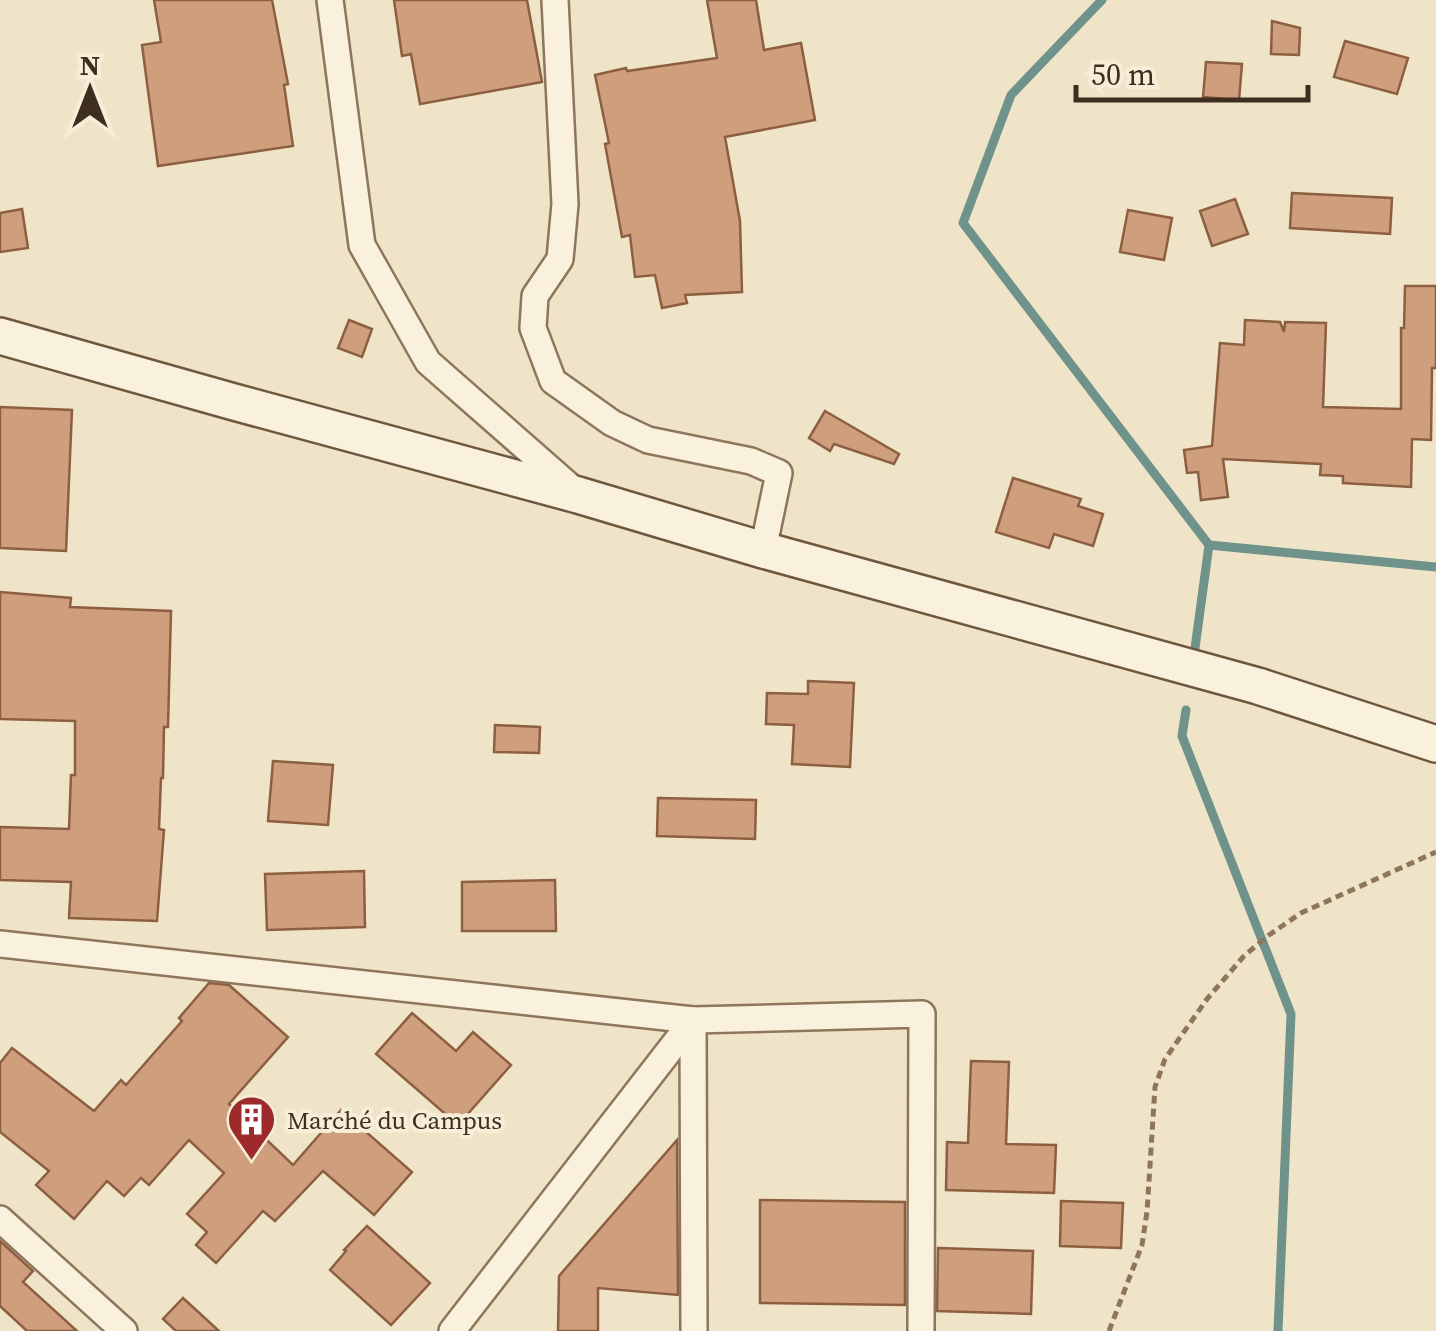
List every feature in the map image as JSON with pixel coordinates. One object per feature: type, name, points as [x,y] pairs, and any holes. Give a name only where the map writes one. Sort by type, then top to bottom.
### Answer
[{"type":"street","points":[[330,0],[362,245],[428,362],[578,495]]},
{"type":"street","points":[[555,0],[565,204],[560,259],[535,296],[533,328],[553,380],[612,423],[648,440],[750,461],[780,473],[764,550]]},
{"type":"street","points":[[0,336],[1258,686],[1436,744]]},
{"type":"street","points":[[0,944],[693,1020],[922,1014],[921,1331]]},
{"type":"street","points":[[452,1331],[693,1020]]},
{"type":"street","points":[[693,1020],[694,1331]]},
{"type":"street","points":[[0,1220],[124,1331]]},
{"type":"path","points":[[1109,1331],[1142,1245],[1154,1087],[1176,1044],[1244,956],[1269,936],[1302,913],[1436,852]]},
{"type":"building","points":[[154,0],[272,0],[288,84],[284,85],[293,146],[158,166],[142,45],[161,42]]},
{"type":"building","points":[[394,0],[527,0],[542,82],[420,104],[411,54],[402,56]]},
{"type":"building","points":[[707,0],[756,0],[764,50],[801,43],[815,120],[725,137],[740,221],[742,292],[685,295],[687,303],[662,308],[655,275],[635,277],[630,235],[622,237],[595,75],[717,58]]},
{"type":"building","points":[[1272,21],[1300,28],[1299,55],[1271,54]]},
{"type":"building","points":[[1345,41],[1408,58],[1397,94],[1334,77]]},
{"type":"building","points":[[1206,62],[1242,64],[1239,100],[1203,97]]},
{"type":"building","points":[[1292,193],[1392,198],[1390,234],[1290,228]]},
{"type":"building","points":[[1235,199],[1248,234],[1212,246],[1200,211]]},
{"type":"building","points":[[22,209],[28,248],[0,252],[0,213]]},
{"type":"building","points":[[1128,210],[1172,218],[1164,260],[1120,252]]},
{"type":"building","points":[[1405,286],[1436,286],[1431,440],[1412,439],[1411,487],[1343,483],[1343,476],[1320,475],[1321,464],[1223,459],[1228,497],[1201,500],[1198,472],[1187,473],[1184,450],[1212,446],[1220,343],[1244,345],[1245,320],[1280,322],[1284,332],[1285,322],[1326,323],[1323,407],[1401,409]]},
{"type":"building","points":[[349,320],[372,329],[362,357],[338,348]]},
{"type":"building","points":[[0,407],[72,410],[66,551],[0,548]]},
{"type":"building","points":[[825,411],[899,454],[894,464],[834,444],[830,451],[809,438]]},
{"type":"building","points":[[1013,478],[1081,499],[1078,506],[1103,514],[1093,546],[1054,534],[1049,548],[996,532]]},
{"type":"building","points":[[0,592],[71,598],[70,607],[171,611],[157,921],[69,918],[71,882],[0,880],[0,827],[69,829],[75,721],[0,719]]},
{"type":"building","points":[[808,681],[854,683],[850,767],[792,764],[794,725],[766,724],[767,693],[808,694]]},
{"type":"building","points":[[495,725],[540,727],[539,753],[494,752]]},
{"type":"building","points":[[273,761],[333,765],[328,825],[268,821]]},
{"type":"building","points":[[658,798],[756,800],[755,839],[657,836]]},
{"type":"building","points":[[364,871],[365,927],[267,930],[265,874]]},
{"type":"building","points":[[555,880],[556,931],[462,931],[462,882]]},
{"type":"building","points":[[209,983],[229,985],[288,1037],[229,1104],[293,1165],[341,1110],[412,1172],[374,1215],[323,1171],[275,1221],[263,1211],[216,1263],[196,1245],[207,1232],[187,1214],[224,1173],[189,1140],[149,1185],[141,1178],[124,1196],[107,1181],[74,1219],[36,1185],[49,1171],[0,1132],[0,1063],[12,1048],[94,1111],[121,1080],[126,1085],[182,1021],[179,1018]]},
{"type":"building","points":[[412,1013],[456,1051],[473,1032],[511,1065],[458,1125],[376,1054]]},
{"type":"building","points":[[971,1061],[1009,1062],[1006,1144],[1056,1145],[1054,1193],[946,1190],[947,1142],[968,1143]]},
{"type":"building","points":[[677,1140],[678,1295],[598,1288],[598,1331],[558,1331],[559,1276]]},
{"type":"building","points":[[760,1200],[905,1202],[905,1305],[760,1303]]},
{"type":"building","points":[[1061,1201],[1123,1203],[1121,1248],[1060,1246]]},
{"type":"building","points":[[367,1226],[430,1283],[391,1325],[330,1270]]},
{"type":"building","points":[[0,1241],[33,1271],[23,1282],[77,1331],[27,1331],[0,1306]]},
{"type":"building","points":[[938,1248],[1033,1251],[1031,1314],[937,1311]]},
{"type":"building","points":[[183,1298],[219,1331],[176,1331],[163,1319]]},
{"type":"waterway","points":[[1102,0],[1011,95],[963,223],[1209,545],[1195,648]]},
{"type":"waterway","points":[[1209,545],[1436,567]]},
{"type":"waterway","points":[[1186,710],[1182,736],[1291,1014],[1278,1331]]},
{"type":"place","name":"Marché du Campus","points":[[252,1162]]}]
